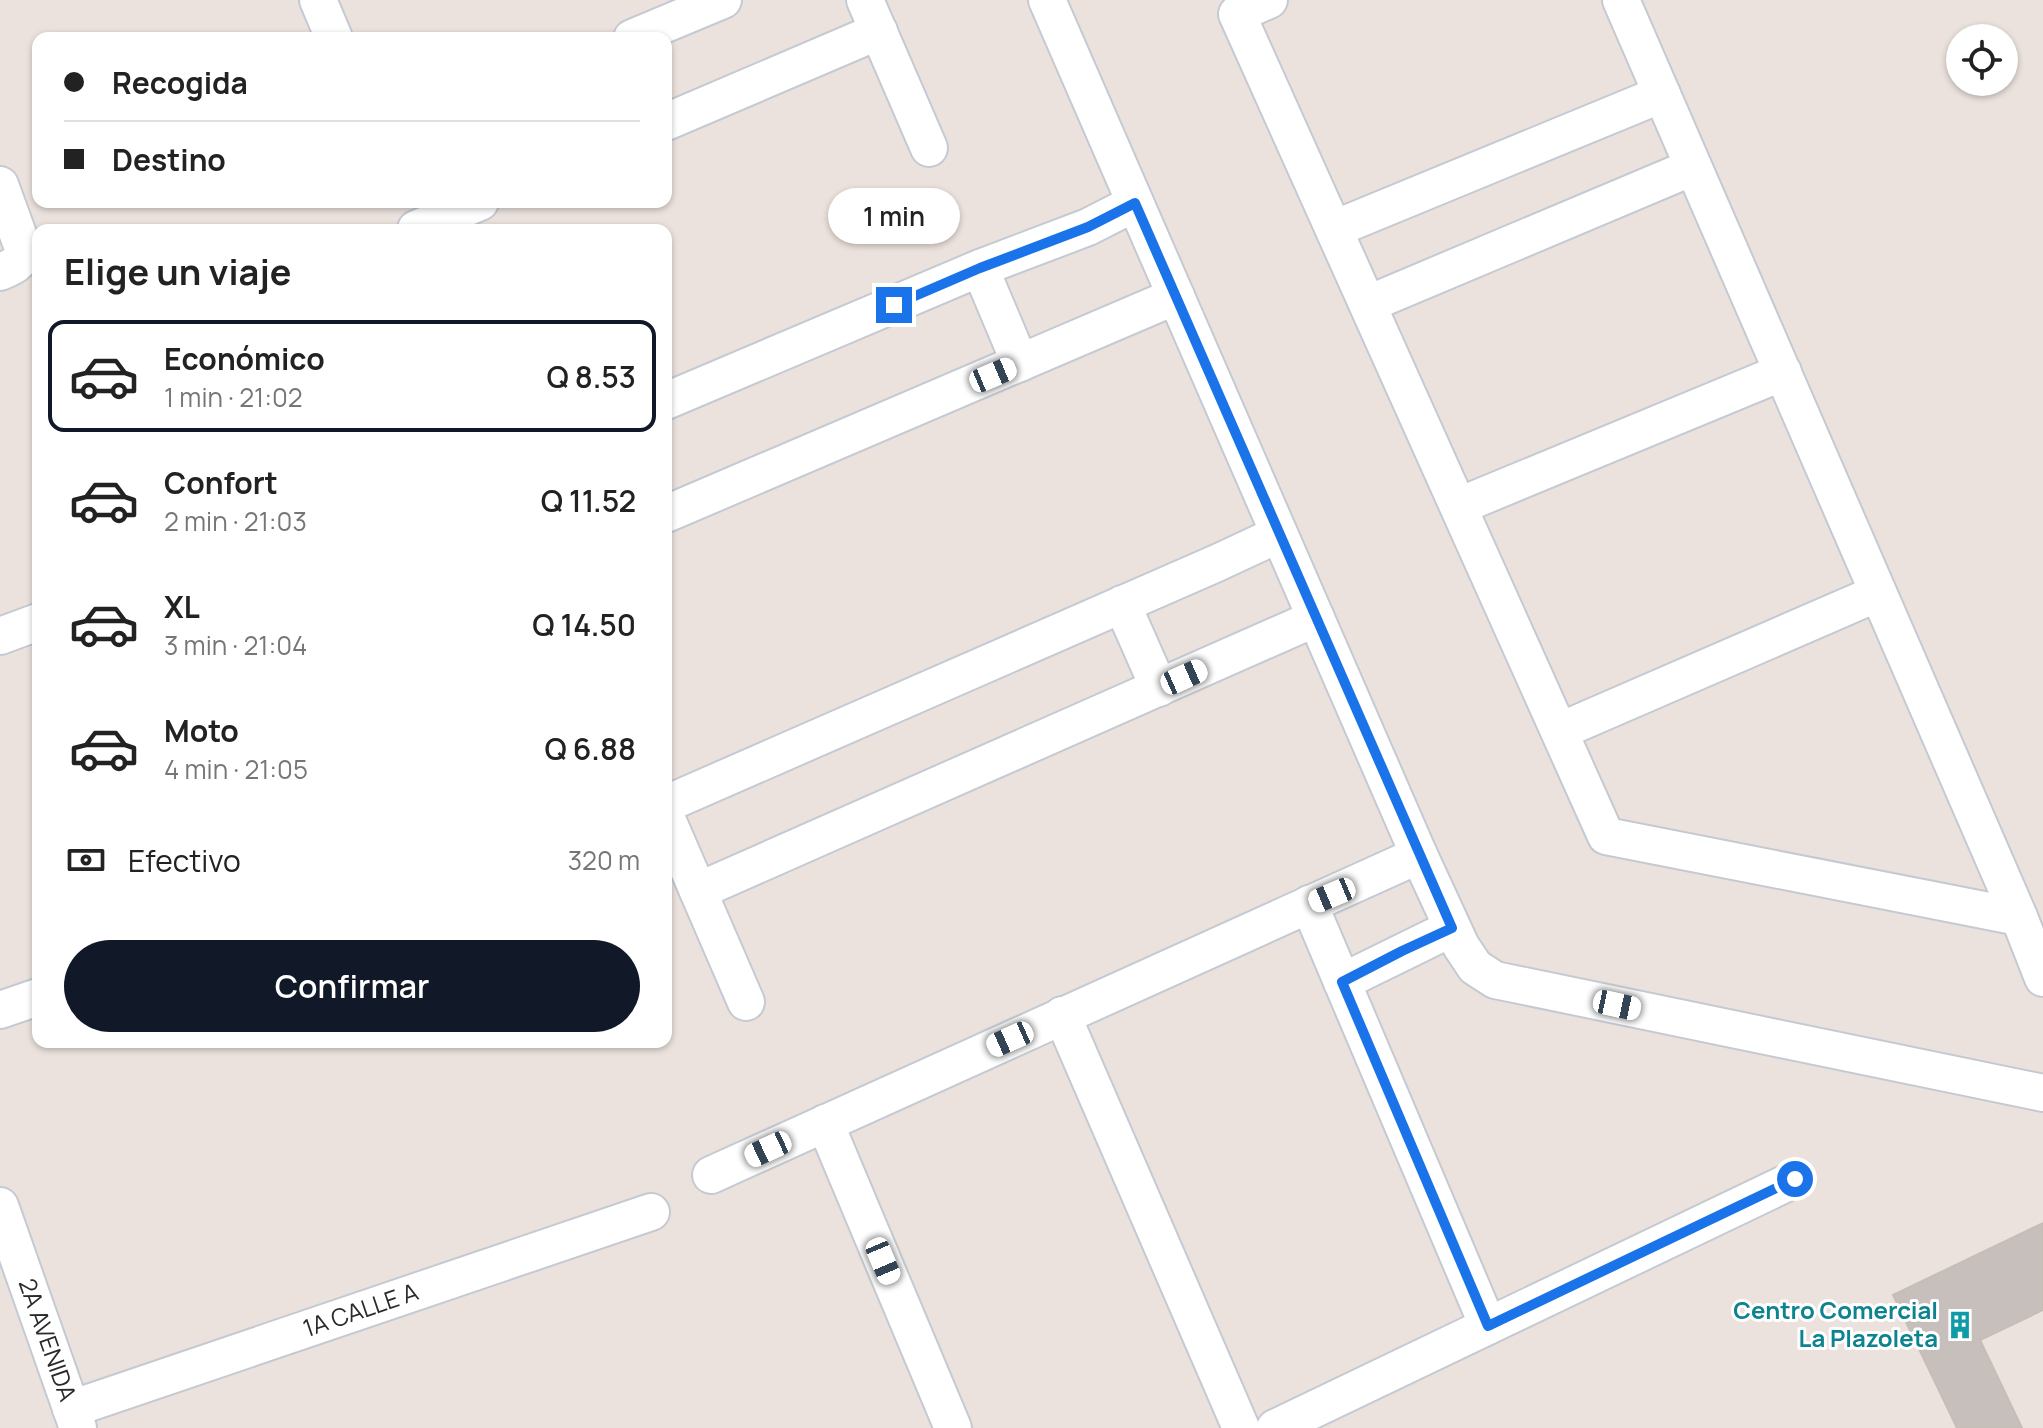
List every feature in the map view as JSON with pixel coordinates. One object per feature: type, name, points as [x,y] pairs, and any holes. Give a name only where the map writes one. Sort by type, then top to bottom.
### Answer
[{"type":"street","points":[[318,0],[331,32]]},
{"type":"street","points":[[646,32],[723,0]]},
{"type":"street","points":[[1047,0],[1419,855],[1452,928],[1475,967],[1495,980],[2043,1093]]},
{"type":"street","points":[[1269,0],[1237,14],[1606,836],[2019,917]]},
{"type":"street","points":[[1621,0],[2043,978]]},
{"type":"street","points":[[672,119],[872,16],[929,148]]},
{"type":"street","points":[[1334,229],[1662,94]]},
{"type":"street","points":[[1368,304],[1693,167]]},
{"type":"street","points":[[0,185],[24,251],[11,266]]},
{"type":"street","points":[[672,398],[980,268],[1088,227],[1135,203]]},
{"type":"street","points":[[430,224],[466,208]]},
{"type":"street","points":[[980,268],[1020,363]]},
{"type":"street","points":[[672,511],[1176,296]]},
{"type":"street","points":[[1459,506],[1783,372]]},
{"type":"street","points":[[672,801],[1279,534]]},
{"type":"street","points":[[1560,731],[1878,593]]},
{"type":"street","points":[[1122,604],[1159,688]]},
{"type":"street","points":[[698,891],[1316,618]]},
{"type":"street","points":[[0,636],[32,624]]},
{"type":"street","points":[[672,831],[746,1002]]},
{"type":"street","points":[[711,1175],[1419,855]]},
{"type":"street","points":[[1309,904],[1488,1326]]},
{"type":"street","points":[[1342,982],[1452,928]]},
{"type":"street","points":[[0,1010],[32,999]]},
{"type":"street","points":[[1062,1015],[1241,1428]]},
{"type":"street","points":[[825,1123],[953,1428]]},
{"type":"street","points":[[1275,1428],[1795,1179]]},
{"type":"street","name":"2A AVENIDA","points":[[0,1206],[75,1418]]},
{"type":"street","name":"1A CALLE A","points":[[75,1418],[651,1212]]},
{"type":"building","name":"Centro Comercial La Plazoleta","points":[[2043,1223],[2043,1310],[1980,1340],[2022,1428],[1957,1428],[1893,1295]]},
{"type":"place","name":"Centro Comercial La Plazoleta","points":[[1960,1325]]},
{"type":"route","points":[[894,305],[1088,227],[1135,203],[1452,928],[1342,982],[1488,1326],[1795,1179]]}]
